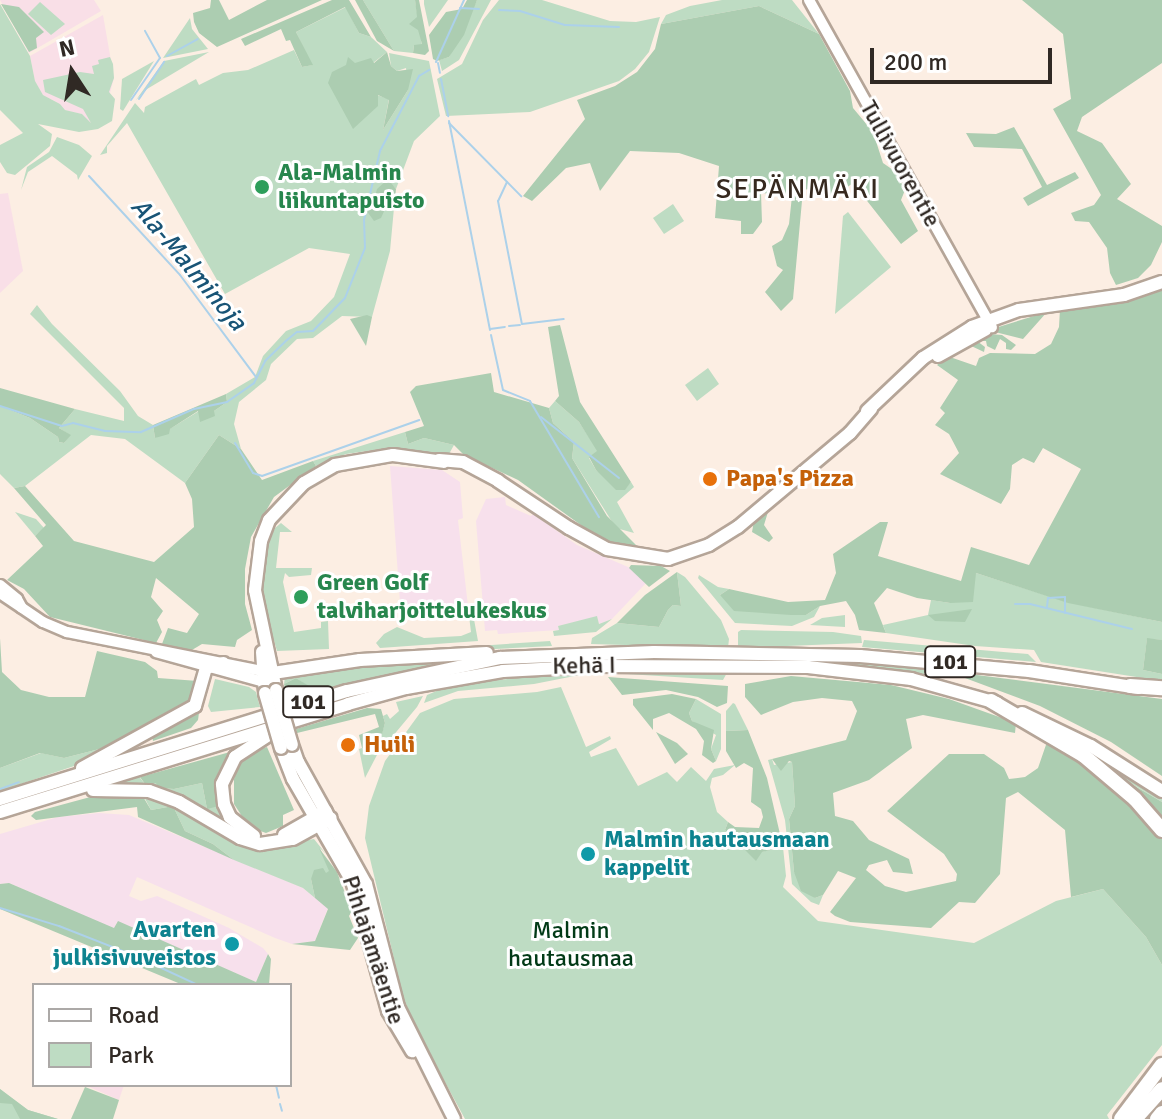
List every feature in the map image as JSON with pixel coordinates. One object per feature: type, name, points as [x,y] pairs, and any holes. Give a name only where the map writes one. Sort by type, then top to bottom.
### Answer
[{"type":"highway","points":[[1130,686],[1162,690]]},
{"type":"highway","points":[[991,701],[1083,755],[1115,780],[1162,830]]},
{"type":"highway","points":[[1121,1119],[1162,1065]]},
{"type":"highway","points":[[1135,1119],[1162,1089]]},
{"type":"highway","points":[[1157,1119],[1162,1113]]},
{"type":"main road","name":"Tullivuorentie","points":[[809,0],[990,323]]},
{"type":"main road","points":[[1109,296],[1162,275]]},
{"type":"main road","points":[[1109,296],[1162,282]]},
{"type":"main road","name":"Pihlajamäentie","points":[[454,1119],[441,1093],[388,1011],[360,901],[324,818],[286,746],[268,682],[255,590],[265,527],[304,483],[335,465],[381,455],[453,459],[508,486],[598,544],[626,555],[663,559],[695,551],[728,534],[841,437],[858,426],[871,409],[914,369],[917,362],[946,341],[1019,310],[1109,296]]},
{"type":"main road","points":[[0,585],[17,599],[22,608]]},
{"type":"main road","points":[[0,593],[67,632],[223,663],[268,682]]},
{"type":"main road","points":[[156,652],[206,668],[268,682],[371,660],[548,650],[574,653]]},
{"type":"main road","name":"Kehä I","points":[[0,812],[50,790],[378,682],[476,662],[574,653],[763,653],[898,658],[1130,686]]},
{"type":"main road","points":[[206,668],[223,663]]},
{"type":"main road","name":"Kehä I","points":[[0,799],[50,790],[393,691],[477,674],[584,666],[832,669],[911,679],[991,701],[1071,735],[1162,791]]},
{"type":"main road","points":[[50,790],[195,706],[206,668]]},
{"type":"main road","points":[[318,713],[241,751],[226,770],[222,791],[230,817],[252,835],[282,835],[324,818]]},
{"type":"main road","points":[[50,790],[102,788],[149,791],[179,802],[240,838],[260,844],[293,839],[324,818]]},
{"type":"shaded area","points":[[0,0],[94,0],[101,11],[29,53]]},
{"type":"shaded area","points":[[103,15],[114,78],[103,120],[90,124],[82,114],[64,110],[60,104],[43,95],[35,82],[30,56]]},
{"type":"shaded area","points":[[8,193],[23,271],[0,293],[0,194]]},
{"type":"shaded area","points":[[390,466],[442,470],[460,482],[463,518],[458,520],[468,606],[419,609],[400,602]]},
{"type":"shaded area","points":[[505,497],[506,505],[531,516],[533,514],[577,545],[635,570],[646,583],[612,619],[599,624],[597,617],[558,626],[559,630],[498,634],[497,630],[485,631],[476,521],[486,499]]},
{"type":"shaded area","points":[[99,813],[129,815],[303,888],[328,908],[315,941],[292,944],[275,938],[137,877],[129,896],[141,901],[157,896],[229,928],[263,948],[268,954],[256,982],[117,922],[114,929],[9,883],[0,884],[0,834],[58,817]]},
{"type":"shaded area","points":[[90,1087],[123,1087],[119,1100]]},
{"type":"green space","points":[[211,0],[219,0],[229,20],[267,0],[322,0],[217,47],[199,33],[194,22],[193,13],[210,8]]},
{"type":"green space","points":[[332,0],[349,0],[371,37],[359,33],[345,7],[296,32],[313,65],[302,67],[290,40],[286,41],[281,29],[245,46],[241,39]]},
{"type":"green space","points":[[355,0],[363,0],[394,51],[377,41]]},
{"type":"green space","points":[[363,0],[415,0],[422,45],[414,45],[413,53],[394,51]]},
{"type":"green space","points":[[415,0],[419,0],[429,51],[425,55],[413,53],[414,45],[422,44],[418,30],[409,24],[417,17]]},
{"type":"green space","points":[[424,0],[448,0],[429,27],[424,4]]},
{"type":"green space","points":[[467,0],[477,0],[464,35],[449,57],[437,61],[433,59],[429,35],[446,12],[462,9]]},
{"type":"green space","points":[[477,0],[491,0],[459,60],[442,71],[439,60],[449,57]]},
{"type":"green space","points":[[499,0],[542,0],[610,21],[636,22],[660,17],[649,52],[635,69],[619,81],[530,112],[446,116],[437,79],[462,64],[483,20]]},
{"type":"green space","points":[[722,0],[792,0],[819,34],[759,6],[661,24],[666,15],[690,6]]},
{"type":"green space","points":[[1022,0],[1162,0],[1162,63],[1082,117],[1077,131],[1102,143],[1131,184],[1117,199],[1162,226],[1162,242],[1151,265],[1138,278],[1116,285],[1110,273],[1107,248],[1089,222],[1075,221],[1071,213],[1094,205],[1101,195],[1053,109],[1071,99],[1063,34]]},
{"type":"green space","points":[[40,2],[65,24],[51,35],[28,14]]},
{"type":"green space","points":[[0,4],[30,56],[35,81],[43,95],[65,110],[82,114],[91,123],[83,109],[45,92],[43,80],[80,72],[94,74],[92,66],[99,64],[98,60],[110,57],[113,64],[114,78],[109,92],[115,99],[112,121],[98,129],[79,132],[38,124],[52,134],[50,146],[15,175],[7,173],[0,162],[0,145],[23,133],[0,110]]},
{"type":"green space","points":[[1,4],[19,7],[44,32],[36,38],[37,48],[29,52]]},
{"type":"green space","points":[[759,6],[819,34],[850,91],[853,108],[873,132],[883,163],[896,172],[905,190],[901,200],[918,231],[901,244],[853,183],[831,199],[815,188],[803,190],[793,299],[781,311],[765,292],[783,270],[777,266],[772,246],[782,240],[789,224],[792,196],[761,193],[762,222],[753,234],[741,234],[741,221],[715,218],[719,166],[679,153],[630,151],[600,191],[590,163],[566,168],[532,201],[523,196],[585,119],[577,100],[615,86],[637,72],[655,49],[661,24]]},
{"type":"green space","points":[[346,7],[359,33],[371,37],[387,52],[373,63],[353,128],[377,106],[377,95],[389,99],[383,130],[408,90],[406,68],[397,71],[391,66],[389,53],[429,61],[440,116],[414,141],[396,189],[388,180],[386,207],[394,208],[390,251],[372,317],[342,316],[313,338],[297,339],[271,364],[266,380],[239,402],[234,424],[241,449],[219,435],[185,483],[125,439],[91,435],[25,486],[14,488],[0,474],[0,406],[30,418],[64,443],[70,435],[59,428],[75,409],[124,421],[124,408],[30,314],[37,305],[52,324],[120,391],[138,416],[153,425],[155,438],[199,411],[214,411],[227,402],[226,394],[255,377],[263,356],[286,331],[311,321],[334,297],[350,254],[309,248],[225,294],[127,123],[107,146],[107,153],[100,155],[135,103],[144,113],[145,107],[196,79],[199,85],[223,73],[248,70],[294,50],[302,67],[312,65],[296,32]]},
{"type":"green space","points":[[190,18],[192,29],[208,49],[163,58]]},
{"type":"green space","points":[[209,52],[147,89],[136,100],[164,61]]},
{"type":"green space","points":[[387,52],[391,66],[397,71],[413,69],[408,90],[383,130],[389,100],[378,95],[378,106],[353,129],[328,83],[332,72],[346,65],[348,57],[355,63],[371,58],[374,63]]},
{"type":"green space","points":[[154,61],[123,111],[120,109],[122,79]]},
{"type":"green space","points":[[1014,127],[1047,185],[1075,172],[1079,178],[1028,206],[1023,198],[1042,187],[1022,149],[974,147],[966,133],[996,134]]},
{"type":"green space","points":[[57,137],[79,145],[92,156],[78,180],[77,175],[52,156],[28,172],[21,190],[27,167],[49,152]]},
{"type":"green space","points":[[388,179],[396,189],[394,208],[386,207],[381,218],[374,221],[366,210],[370,197],[375,196],[377,189]]},
{"type":"green space","points":[[673,204],[684,221],[664,234],[653,218]]},
{"type":"green space","points":[[848,212],[891,267],[835,314],[843,216]]},
{"type":"green space","points":[[1162,283],[1162,622],[1068,603],[976,573],[973,602],[950,603],[917,598],[887,588],[874,603],[886,633],[859,630],[855,615],[846,601],[820,606],[806,615],[791,615],[734,611],[720,595],[729,589],[788,602],[825,600],[836,573],[833,554],[880,522],[888,522],[878,556],[961,581],[971,547],[1029,565],[1081,469],[1043,448],[1034,463],[1023,458],[1012,465],[1010,489],[1001,504],[940,474],[959,453],[949,434],[935,425],[945,413],[940,408],[958,380],[937,365],[947,356],[976,366],[979,358],[990,353],[1035,354],[1051,344],[1059,327],[1060,309]]},
{"type":"green space","points":[[1047,312],[1023,339],[995,332],[990,334],[1002,335],[1016,345],[1011,350],[1006,349],[1006,343],[1000,339],[995,350],[987,346],[986,341],[977,341],[985,347],[984,352],[967,344],[992,329]]},
{"type":"green space","points":[[367,315],[372,317],[366,346],[350,319]]},
{"type":"green space","points":[[560,325],[580,402],[631,482],[625,490],[616,490],[596,470],[589,457],[597,451],[579,422],[555,401],[559,396],[548,327]]},
{"type":"green space","points":[[708,368],[719,384],[697,401],[685,385]]},
{"type":"green space","points":[[491,373],[494,392],[549,408],[553,423],[574,442],[572,458],[607,516],[637,546],[626,548],[599,538],[518,480],[464,455],[454,445],[424,438],[408,444],[405,432],[424,426],[410,392],[416,386]]},
{"type":"green space","points":[[0,388],[75,409],[59,428],[71,435],[64,443],[59,442],[58,437],[30,418],[0,406]]},
{"type":"green space","points":[[226,394],[227,402],[214,411],[215,416],[200,422],[198,411],[170,429],[169,434],[155,438],[153,425]]},
{"type":"green space","points":[[555,401],[579,422],[598,451],[589,458],[596,470],[624,490],[631,482],[634,487],[617,502],[634,533],[616,528],[572,458],[574,442],[553,423],[549,408]]},
{"type":"green space","points":[[405,432],[408,444],[424,438],[454,445],[449,454],[381,449],[346,454],[316,466],[313,461]]},
{"type":"green space","points":[[219,435],[241,449],[262,480],[313,461],[316,466],[274,497],[251,537],[245,569],[245,604],[252,630],[237,640],[235,647],[202,644],[192,650],[162,644],[168,628],[187,633],[199,614],[156,578],[151,597],[163,611],[157,620],[162,632],[156,643],[50,617],[24,589],[7,580],[43,546],[35,536],[46,525],[14,488],[25,486],[74,541],[154,562],[194,527],[192,499],[185,483]]},
{"type":"green space","points":[[15,512],[36,519],[44,528],[35,536]]},
{"type":"green space","points":[[768,512],[764,525],[773,538],[769,542],[752,532],[754,521]]},
{"type":"green space","points":[[281,523],[292,532],[280,532],[276,568],[312,568],[311,575],[289,577],[285,573],[283,582],[294,632],[321,628],[321,622],[328,621],[329,649],[277,651],[260,593],[265,549],[275,528]]},
{"type":"green space","points":[[631,565],[661,566],[670,571],[649,587],[629,568]]},
{"type":"green space","points":[[677,572],[685,577],[721,620],[729,639],[728,648],[591,644],[592,638],[617,623],[659,627],[673,605],[681,606]]},
{"type":"green space","points":[[677,572],[681,606],[673,605],[659,627],[617,623],[645,595]]},
{"type":"green space","points":[[976,573],[1067,602],[1162,622],[1162,640],[1147,639],[1143,670],[1162,674],[1162,681],[1041,662],[1034,650],[975,646],[886,633],[883,625],[928,615],[931,600],[950,603]]},
{"type":"green space","points":[[699,575],[718,587],[729,589],[720,595],[771,612],[806,615],[820,606],[814,617],[792,626],[735,623],[698,578]]},
{"type":"green space","points":[[972,609],[965,622],[935,621],[928,615]]},
{"type":"green space","points":[[473,614],[478,641],[380,648],[376,643],[397,627],[424,638],[461,636],[471,632],[469,616]]},
{"type":"green space","points":[[845,615],[845,627],[810,625],[822,618]]},
{"type":"green space","points":[[597,616],[599,624],[612,619],[596,632],[554,636],[553,631],[559,630],[558,626]]},
{"type":"green space","points":[[738,632],[833,632],[861,636],[862,643],[738,648]]},
{"type":"green space","points":[[0,638],[2,672],[21,690],[49,697],[85,697],[97,651],[145,662],[157,671],[158,678],[198,681],[188,703],[123,743],[64,758],[40,753],[0,768]]},
{"type":"green space","points":[[1147,638],[1162,640],[1162,674],[1143,670]]},
{"type":"green space","points":[[864,640],[1028,654],[1036,662],[862,647]]},
{"type":"green space","points":[[550,641],[552,646],[360,654]]},
{"type":"green space","points":[[613,657],[812,659],[925,666],[924,674],[919,674],[815,662],[522,664],[434,677],[291,716],[290,712],[346,695],[477,665]]},
{"type":"green space","points":[[452,660],[310,694],[309,687],[296,678],[284,684],[285,677],[346,666]]},
{"type":"green space","points":[[594,670],[728,671],[723,680],[595,672],[534,684],[458,691],[424,703],[427,695],[470,683]]},
{"type":"green space","points":[[969,674],[1162,699],[1162,776],[1111,742],[1040,706],[965,678]]},
{"type":"green space","points":[[791,676],[891,685],[949,699],[1016,723],[1015,733],[923,715],[906,719],[912,748],[869,780],[833,793],[835,816],[853,821],[869,840],[909,859],[913,874],[893,872],[887,860],[869,865],[866,870],[885,886],[906,892],[956,881],[957,874],[944,854],[887,811],[949,754],[984,754],[1004,768],[1009,779],[1025,777],[1038,768],[1048,739],[1119,792],[1162,838],[1162,965],[1146,937],[1103,889],[1071,897],[1065,830],[1018,792],[1006,798],[1000,874],[975,903],[959,902],[931,928],[850,922],[835,916],[830,912],[856,878],[838,871],[823,895],[815,898],[801,891],[794,872],[789,819],[795,806],[792,762],[789,761],[781,771],[772,759],[846,740],[857,711],[852,701],[822,698],[793,702],[761,715],[745,697],[745,684]]},
{"type":"green space","points":[[608,677],[728,686],[727,703],[717,707],[698,697],[666,690],[622,695]]},
{"type":"green space","points":[[296,678],[309,686],[310,694],[288,701],[284,684]]},
{"type":"green space","points":[[215,679],[249,687],[256,692],[260,707],[211,712],[208,706]]},
{"type":"green space","name":"Malmin hautausmaa","points":[[561,687],[586,747],[610,736],[611,739],[589,752],[591,757],[616,748],[638,786],[667,772],[677,782],[691,767],[706,781],[714,769],[735,765],[723,775],[712,778],[710,787],[717,812],[728,822],[725,830],[756,860],[761,852],[783,847],[786,876],[783,887],[818,921],[974,943],[1056,901],[1103,889],[1146,937],[1162,965],[1162,1045],[1107,1115],[1109,1119],[465,1119],[415,1027],[403,996],[365,838],[369,806],[385,761],[420,713],[454,699]]},
{"type":"green space","points":[[672,694],[696,699],[689,713],[692,721],[714,730],[711,749],[716,761],[713,763],[702,755],[704,741],[696,729],[669,713],[653,719],[653,730],[633,705],[633,699]]},
{"type":"green space","points":[[423,696],[382,749],[379,743],[385,723],[383,716],[387,714],[390,719],[399,711],[396,702]]},
{"type":"green space","points":[[696,699],[721,714],[721,749],[716,761],[711,749],[716,735],[692,721],[689,713]]},
{"type":"green space","points":[[733,703],[748,730],[726,731],[726,711]]},
{"type":"green space","points":[[367,708],[381,709],[385,723],[380,742],[382,749],[378,753],[362,748],[359,735],[379,727],[375,714],[297,733],[296,729]]},
{"type":"green space","points":[[199,713],[198,720],[191,728],[153,741],[152,736]]},
{"type":"green space","points":[[748,730],[767,778],[783,847],[762,852],[756,861],[725,830],[728,822],[735,827],[759,828],[763,817],[761,809],[751,802],[753,768],[744,763],[736,768],[726,751],[726,731]]},
{"type":"green space","points":[[656,732],[677,743],[688,754],[675,764]]},
{"type":"green space","points":[[123,743],[83,763],[0,791],[0,768],[41,753],[64,758]]},
{"type":"green space","points":[[267,747],[294,810],[283,815],[283,826],[266,833],[249,827],[234,804],[234,779],[240,763],[252,752]]},
{"type":"green space","points":[[1082,747],[1162,798],[1162,802],[1127,781],[1144,797],[1162,824]]},
{"type":"green space","points":[[359,749],[378,753],[365,778]]},
{"type":"green space","points":[[230,752],[218,773],[219,806],[207,809],[202,783],[174,789],[158,788],[156,783],[145,784],[140,777]]},
{"type":"green space","points":[[772,759],[774,765],[792,762],[795,806],[789,819],[794,872],[815,898],[823,895],[819,905],[811,902],[792,884],[785,820],[768,760]]},
{"type":"green space","points":[[227,762],[227,827],[142,786],[115,784],[115,780],[137,774],[145,784],[157,782],[158,788],[174,789],[202,783],[207,809],[217,786],[218,773]]},
{"type":"green space","points":[[1123,779],[1162,802],[1162,819],[1144,797]]},
{"type":"green space","points":[[142,795],[151,810],[173,806],[185,831],[213,844],[234,860],[138,817],[137,807],[36,820],[31,816],[35,812],[94,796]]},
{"type":"green space","points":[[143,795],[163,799],[233,838],[286,844],[314,839],[326,854],[320,848],[330,872],[311,879],[315,898],[303,888],[234,860],[213,844],[185,831],[173,806],[151,810]]},
{"type":"green space","points":[[319,848],[337,872],[352,911],[349,916],[358,938],[350,950],[292,944],[315,941],[328,909],[315,898],[311,879],[314,870],[323,868],[326,873],[329,871]]},
{"type":"green space","points":[[9,883],[114,928],[118,921],[256,982],[268,954],[271,959],[269,983],[178,983],[0,909],[0,884]]},
{"type":"green space","points":[[85,1087],[119,1100],[113,1119],[71,1119]]},
{"type":"green space","points":[[0,1089],[28,1110],[58,1119],[0,1119]]},
{"type":"green space","points":[[0,1089],[28,1110],[58,1119],[20,1119],[12,1104],[0,1103]]},
{"type":"waterway","points":[[436,62],[464,0]]},
{"type":"waterway","points":[[460,8],[479,9]]},
{"type":"waterway","points":[[499,10],[520,11],[565,25],[619,27]]},
{"type":"waterway","points":[[131,100],[160,58],[145,31]]},
{"type":"waterway","points":[[167,56],[198,39]]},
{"type":"waterway","points":[[139,99],[164,62]]},
{"type":"waterway","points":[[438,63],[440,73]]},
{"type":"waterway","points":[[0,406],[62,426],[73,423],[105,431],[141,432],[194,409],[227,402],[254,383],[265,361],[287,340],[297,332],[313,331],[345,298],[365,248],[364,220],[380,151],[419,76],[429,70]]},
{"type":"waterway","points":[[441,79],[448,116]]},
{"type":"waterway","points":[[449,121],[490,330]]},
{"type":"waterway","points":[[449,123],[521,196]]},
{"type":"waterway","name":"Ala-Malminoja","points":[[89,176],[180,275],[256,377]]},
{"type":"waterway","points":[[507,182],[498,201],[522,324],[564,319]]},
{"type":"waterway","points":[[509,326],[520,325]]},
{"type":"waterway","points":[[490,329],[505,327]]},
{"type":"waterway","points":[[491,335],[503,390],[530,401],[599,517]]},
{"type":"waterway","points":[[541,417],[619,478]]},
{"type":"waterway","points":[[235,443],[253,473],[262,476],[419,420]]},
{"type":"waterway","points":[[1047,607],[1048,598],[1065,597],[1065,613]]},
{"type":"waterway","points":[[1015,604],[1030,604],[1132,629]]},
{"type":"waterway","points":[[0,789],[19,782]]},
{"type":"waterway","points":[[0,908],[59,926],[133,955]]},
{"type":"waterway","points":[[142,959],[194,983]]},
{"type":"waterway","points":[[276,1087],[279,1098]]},
{"type":"waterway","points":[[280,1104],[282,1111]]},
{"type":"place","name":"Ala-Malmin liikuntapuisto","points":[[262,187]]},
{"type":"place","name":"Papa's Pizza","points":[[710,479]]},
{"type":"place","name":"Green Golf talviharjoittelukeskus","points":[[301,597]]},
{"type":"place","name":"Huili","points":[[348,745]]},
{"type":"place","name":"Malmin hautausmaan kappelit","points":[[588,854]]},
{"type":"place","name":"Avarten julkisivuveistos","points":[[232,944]]},
{"type":"district","name":"SEPÄNMÄKI","points":[[798,189]]}]
